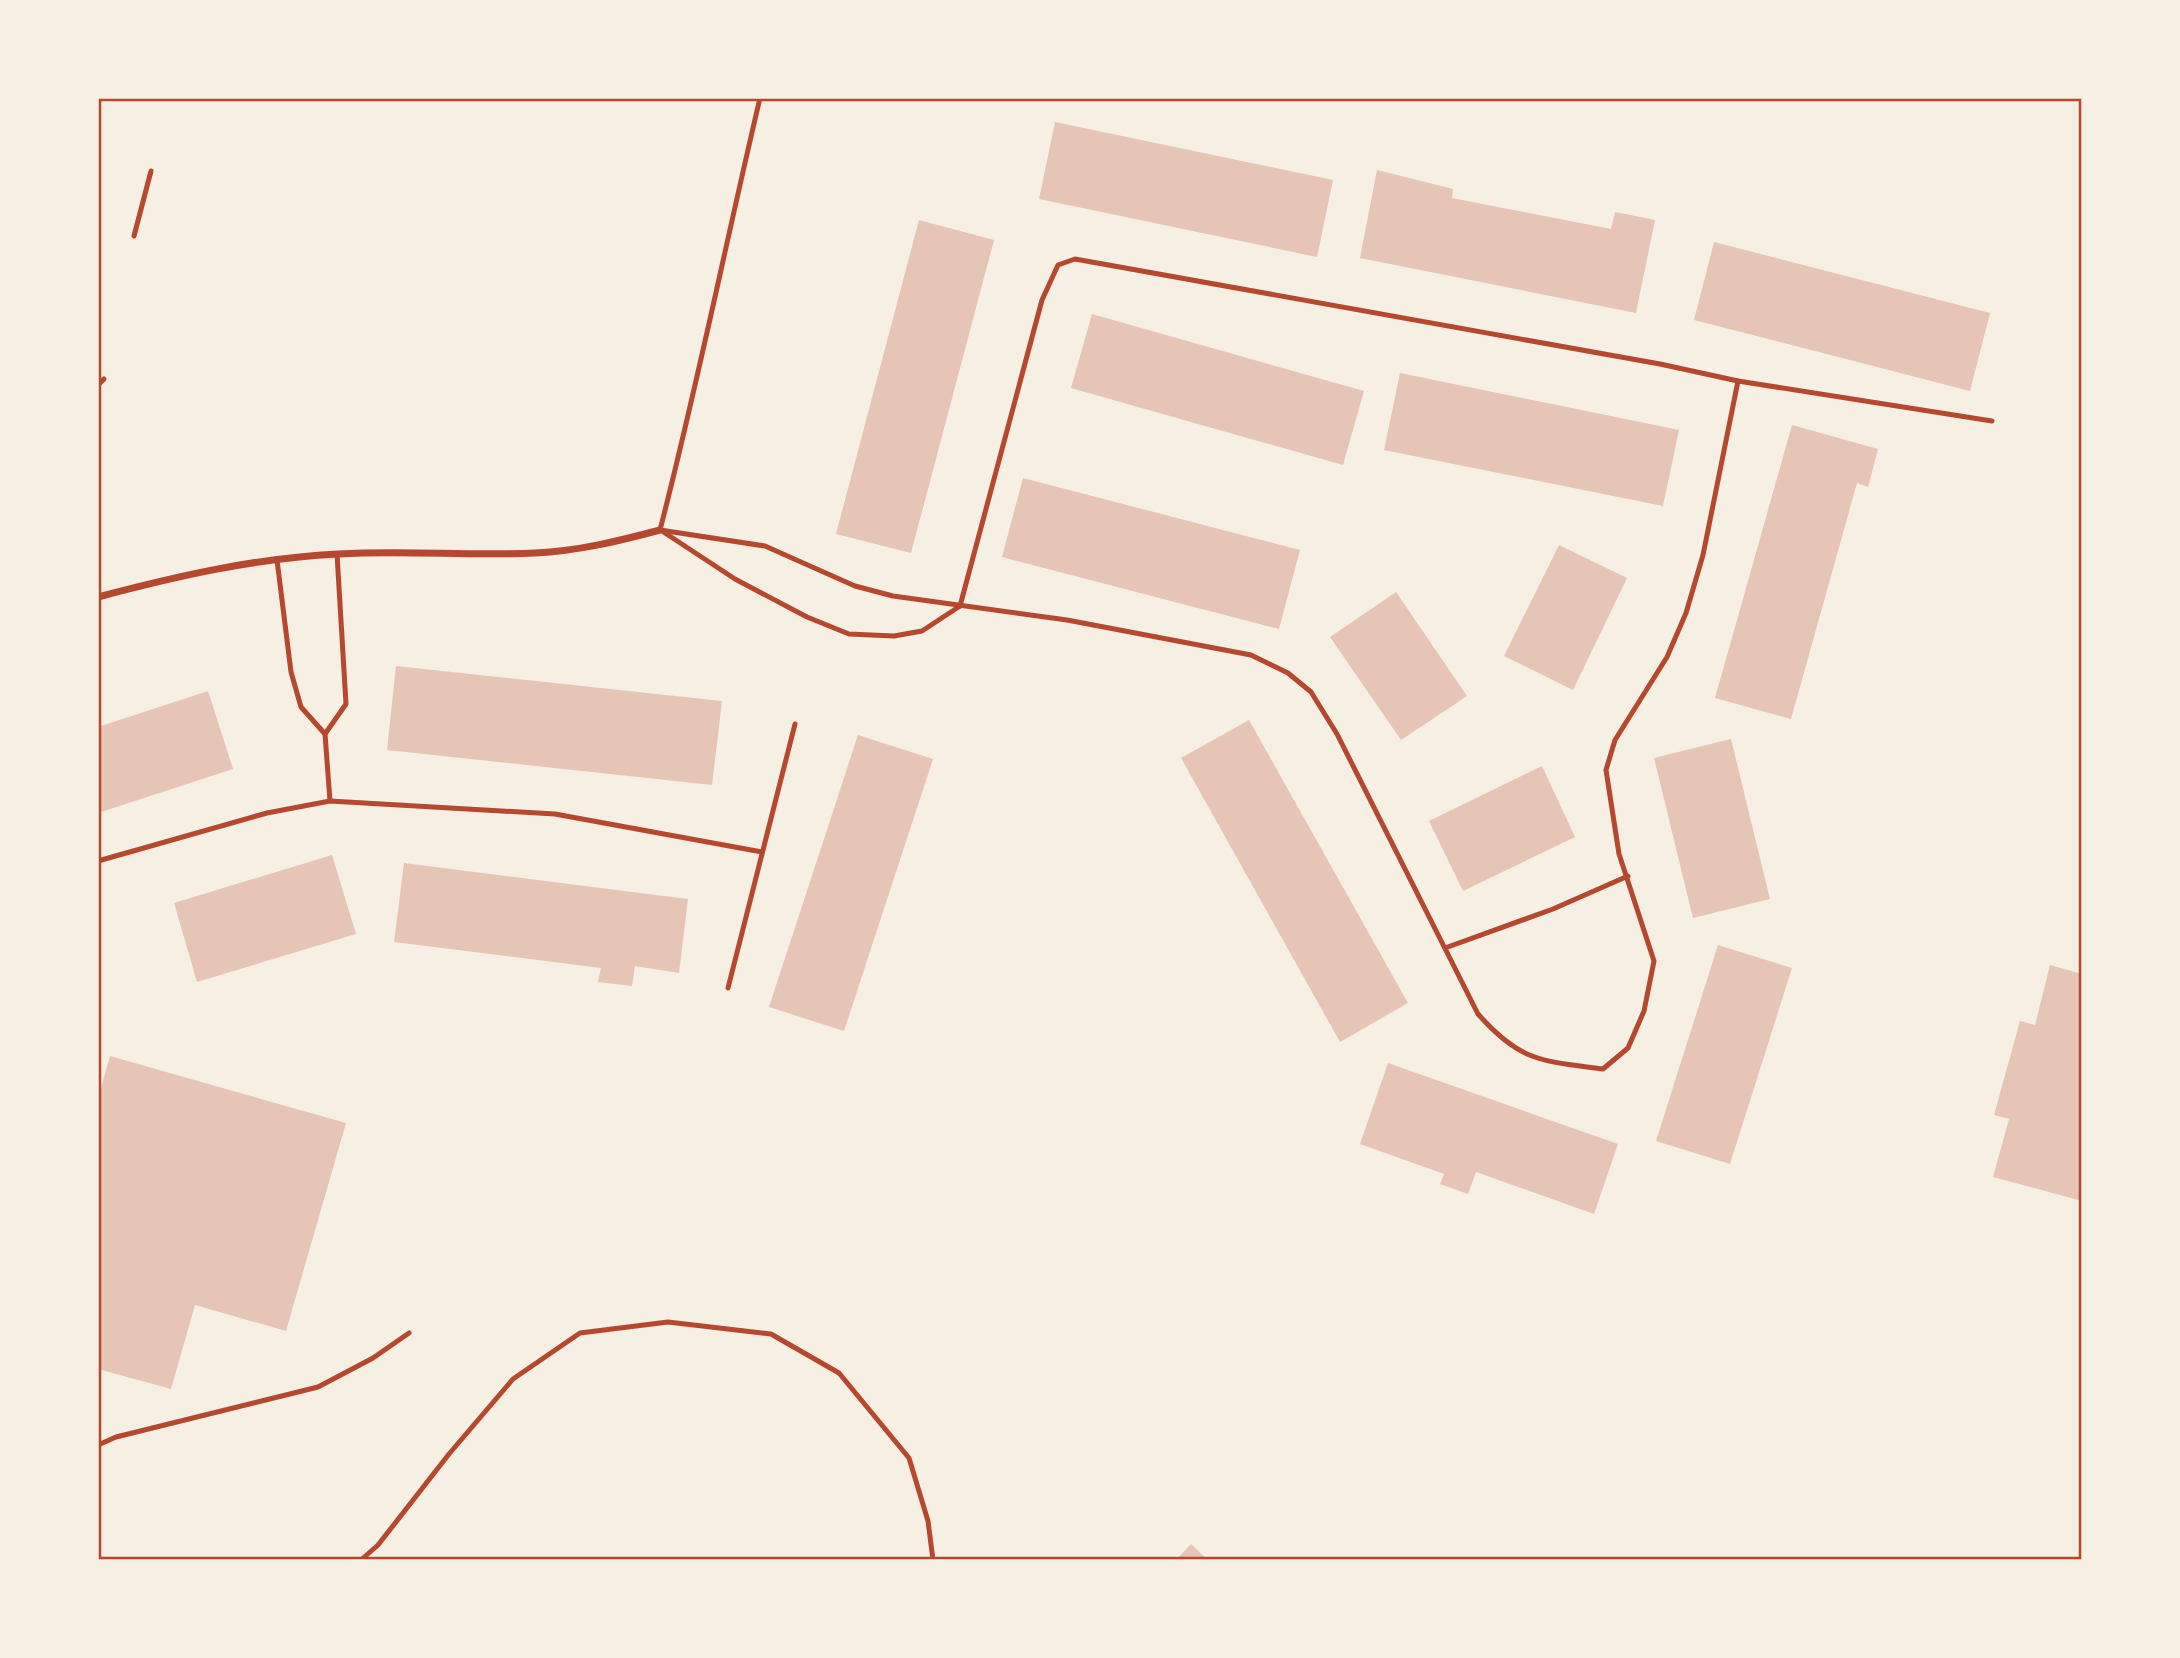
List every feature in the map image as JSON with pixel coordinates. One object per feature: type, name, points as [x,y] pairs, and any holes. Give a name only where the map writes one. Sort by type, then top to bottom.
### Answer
[{"type":"street","points":[[98,597],[192,572],[277,560],[337,554],[534,553],[611,543],[660,530]]},
{"type":"lane","points":[[660,530],[690,413],[711,307],[760,98]]},
{"type":"lane","points":[[134,236],[151,171]]},
{"type":"lane","points":[[660,530],[735,579],[807,617],[849,634],[894,636],[922,631],[960,606],[1042,300],[1058,265],[1075,259],[1660,364],[1738,381],[1992,421]]},
{"type":"lane","points":[[98,385],[104,379]]},
{"type":"lane","points":[[660,530],[765,546],[855,586],[892,596],[1067,620],[1251,655],[1288,673],[1311,692],[1337,734],[1478,1014],[1499,1037],[1527,1056],[1603,1069],[1628,1048],[1644,1011],[1654,961],[1619,854],[1606,770],[1615,740],[1667,657],[1686,613],[1703,555],[1738,381]]},
{"type":"lane","points":[[325,734],[346,704],[337,554]]},
{"type":"lane","points":[[277,560],[291,672],[302,707],[325,734],[330,801]]},
{"type":"lane","points":[[728,988],[795,724]]},
{"type":"lane","points":[[98,860],[267,813],[330,801],[555,814],[762,852]]},
{"type":"lane","points":[[1445,948],[1553,909],[1628,876]]},
{"type":"lane","points":[[361,1560],[378,1545],[449,1454],[513,1379],[580,1333],[668,1322],[771,1334],[839,1373],[909,1458],[928,1521],[933,1560]]},
{"type":"lane","points":[[98,1445],[116,1437],[318,1387],[373,1358],[410,1333]]},
{"type":"building","points":[[1055,122],[1333,180],[1317,257],[1039,199]]},
{"type":"building","points":[[1377,170],[1453,189],[1452,198],[1611,229],[1615,212],[1655,220],[1636,313],[1360,258]]},
{"type":"building","points":[[919,220],[994,240],[911,553],[836,534]]},
{"type":"building","points":[[1714,242],[1990,313],[1970,391],[1694,320]]},
{"type":"building","points":[[1092,314],[1364,391],[1343,465],[1071,388]]},
{"type":"building","points":[[1400,373],[1679,430],[1663,506],[1384,450]]},
{"type":"building","points":[[1792,425],[1878,449],[1868,487],[1857,483],[1791,719],[1715,698]]},
{"type":"building","points":[[1023,478],[1300,550],[1279,629],[1002,557]]},
{"type":"building","points":[[1559,545],[1627,578],[1573,690],[1504,656]]},
{"type":"building","points":[[1396,592],[1467,696],[1401,740],[1330,637]]},
{"type":"building","points":[[396,666],[722,701],[712,785],[387,750]]},
{"type":"building","points":[[208,691],[233,769],[98,813],[98,727]]},
{"type":"building","points":[[1249,720],[1408,1003],[1340,1042],[1181,758]]},
{"type":"building","points":[[858,735],[933,759],[844,1031],[769,1007]]},
{"type":"building","points":[[1731,739],[1770,899],[1693,918],[1654,758]]},
{"type":"building","points":[[1542,766],[1575,837],[1463,891],[1429,821]]},
{"type":"building","points":[[332,855],[356,934],[197,982],[174,903]]},
{"type":"building","points":[[404,863],[688,899],[679,973],[635,966],[632,986],[598,982],[601,968],[394,942]]},
{"type":"building","points":[[1718,945],[1792,968],[1730,1164],[1656,1141]]},
{"type":"building","points":[[2050,965],[2082,974],[2082,1201],[1993,1177],[2009,1119],[1994,1115],[2020,1021],[2035,1025]]},
{"type":"building","points":[[110,1056],[346,1123],[286,1331],[195,1305],[171,1389],[98,1369],[98,1099]]},
{"type":"building","points":[[1388,1063],[1618,1144],[1594,1214],[1476,1172],[1468,1194],[1440,1184],[1444,1174],[1360,1144]]},
{"type":"building","points":[[1191,1544],[1208,1560],[1176,1560]]}]
